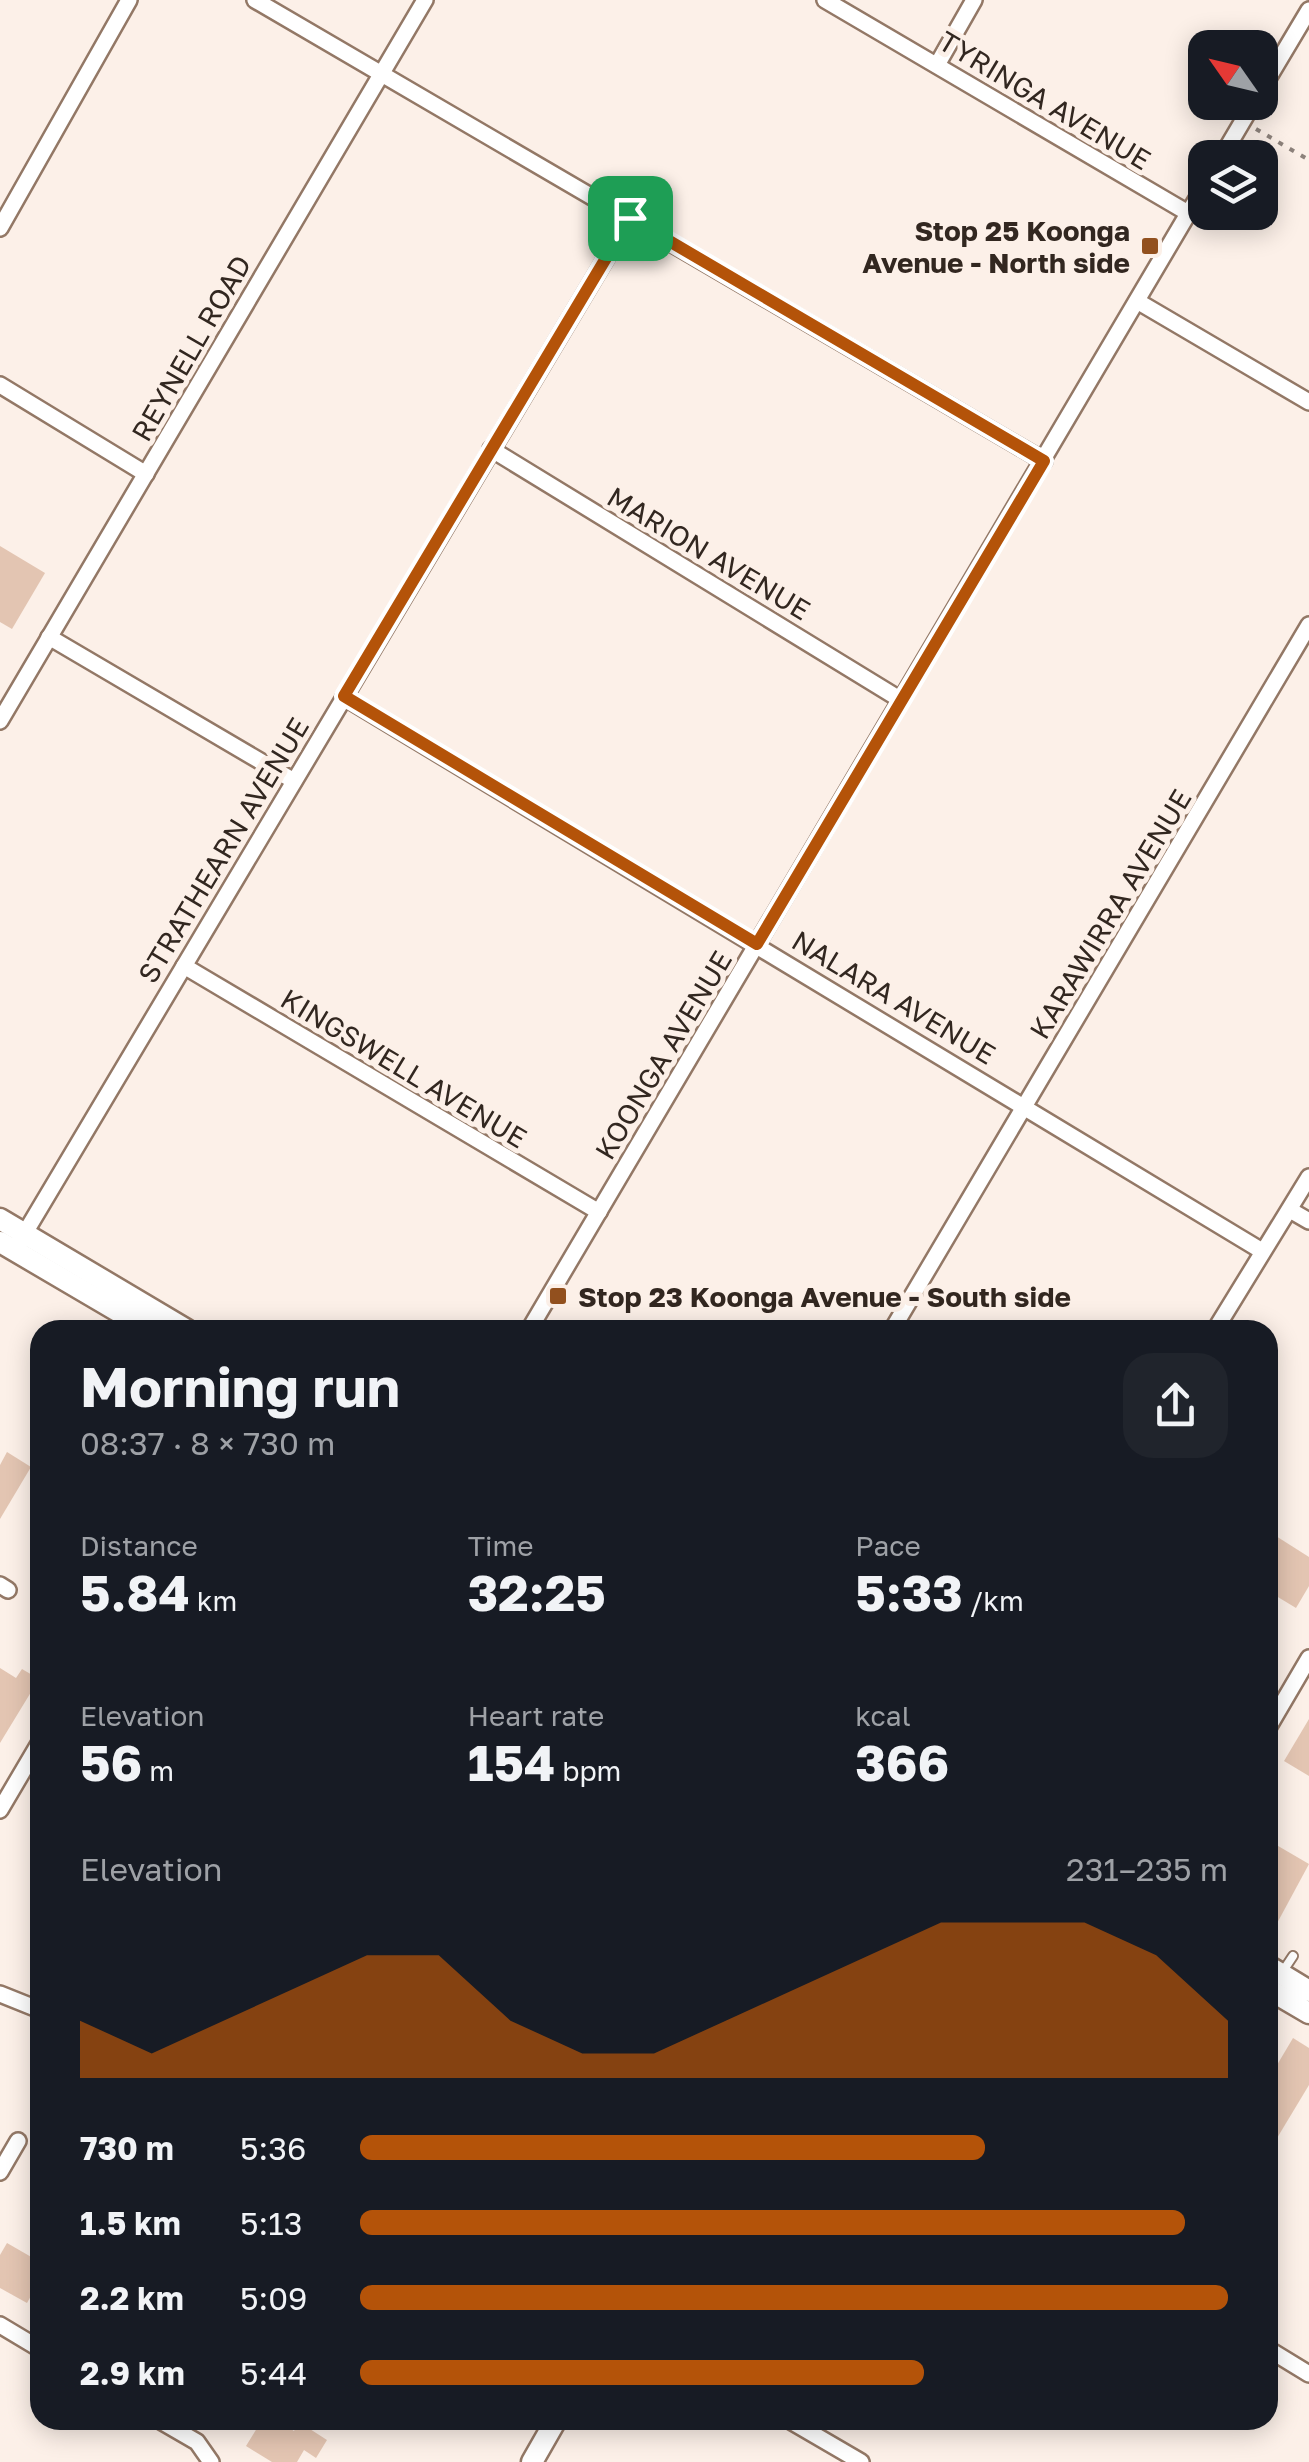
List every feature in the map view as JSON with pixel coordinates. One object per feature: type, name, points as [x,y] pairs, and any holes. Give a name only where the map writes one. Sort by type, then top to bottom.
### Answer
[{"type":"main road","points":[[0,1219],[13,1242],[134,1320]]},
{"type":"main road","points":[[13,1242],[168,1320]]},
{"type":"main road","points":[[1278,1978],[1309,1990]]},
{"type":"main road","points":[[1278,1982],[1309,2013]]},
{"type":"main road","points":[[532,2462],[550,2430]]},
{"type":"street","points":[[0,228],[129,0]]},
{"type":"street","points":[[256,0],[1044,461]]},
{"type":"street","name":"REYNELL ROAD","points":[[0,720],[425,0]]},
{"type":"street","name":"TYRINGA AVENUE","points":[[825,0],[1188,214]]},
{"type":"street","points":[[937,65],[974,0]]},
{"type":"street","points":[[1278,62],[1309,10]]},
{"type":"street","points":[[1232,140],[1243,121]]},
{"type":"street","name":"KOONGA AVENUE","points":[[535,1320],[1188,214]]},
{"type":"street","name":"STRATHEARN AVENUE","points":[[13,1242],[184,966],[630,218]]},
{"type":"street","points":[[1137,301],[1309,402]]},
{"type":"street","points":[[0,385],[146,474]]},
{"type":"street","name":"MARION AVENUE","points":[[490,449],[901,700]]},
{"type":"street","name":"KARAWIRRA AVENUE","points":[[898,1320],[1309,626]]},
{"type":"street","points":[[49,637],[294,780]]},
{"type":"street","name":"NALARA AVENUE","points":[[344,696],[1262,1250]]},
{"type":"street","name":"KINGSWELL AVENUE","points":[[184,966],[599,1212]]},
{"type":"street","points":[[1221,1320],[1309,1176]]},
{"type":"street","points":[[1290,1210],[1309,1221]]},
{"type":"street","points":[[1278,1711],[1309,1658]]},
{"type":"street","points":[[0,1810],[30,1759]]},
{"type":"street","points":[[0,1994],[30,2006]]},
{"type":"street","points":[[0,2172],[18,2141]]},
{"type":"street","points":[[0,2326],[30,2343]]},
{"type":"street","points":[[1278,2355],[1309,2374]]},
{"type":"street","points":[[176,2430],[196,2442],[211,2462]]},
{"type":"street","points":[[805,2430],[861,2462]]},
{"type":"lane","points":[[1278,1970],[1293,1956]]},
{"type":"path","points":[[1243,121],[1309,160]]},
{"type":"building","points":[[0,546],[45,573],[12,629],[0,622]]},
{"type":"building","points":[[7,1452],[30,1469],[0,1519],[0,1465]]},
{"type":"building","points":[[1278,1537],[1309,1557],[1309,1586],[1296,1608],[1278,1597]]},
{"type":"building","points":[[0,1668],[16,1678],[22,1669],[30,1674],[30,1694],[0,1743]]},
{"type":"building","points":[[1309,1719],[1309,1776],[1284,1761]]},
{"type":"building","points":[[1278,1846],[1309,1864],[1278,1921]]},
{"type":"building","points":[[1293,2038],[1309,2048],[1309,2085],[1278,2136],[1278,2063]]},
{"type":"building","points":[[7,2243],[30,2256],[27,2303],[0,2288],[0,2255]]},
{"type":"building","points":[[256,2430],[311,2430],[327,2440],[316,2458],[304,2450],[297,2462],[272,2462],[246,2446]]},
{"type":"place","name":"Stop 25 Koonga Avenue - North side","points":[[1150,246]]},
{"type":"place","name":"Stop 23 Koonga Avenue - South side","points":[[558,1296]]},
{"type":"route","points":[[630,218],[1044,461],[757,944],[344,696],[630,218]]}]
